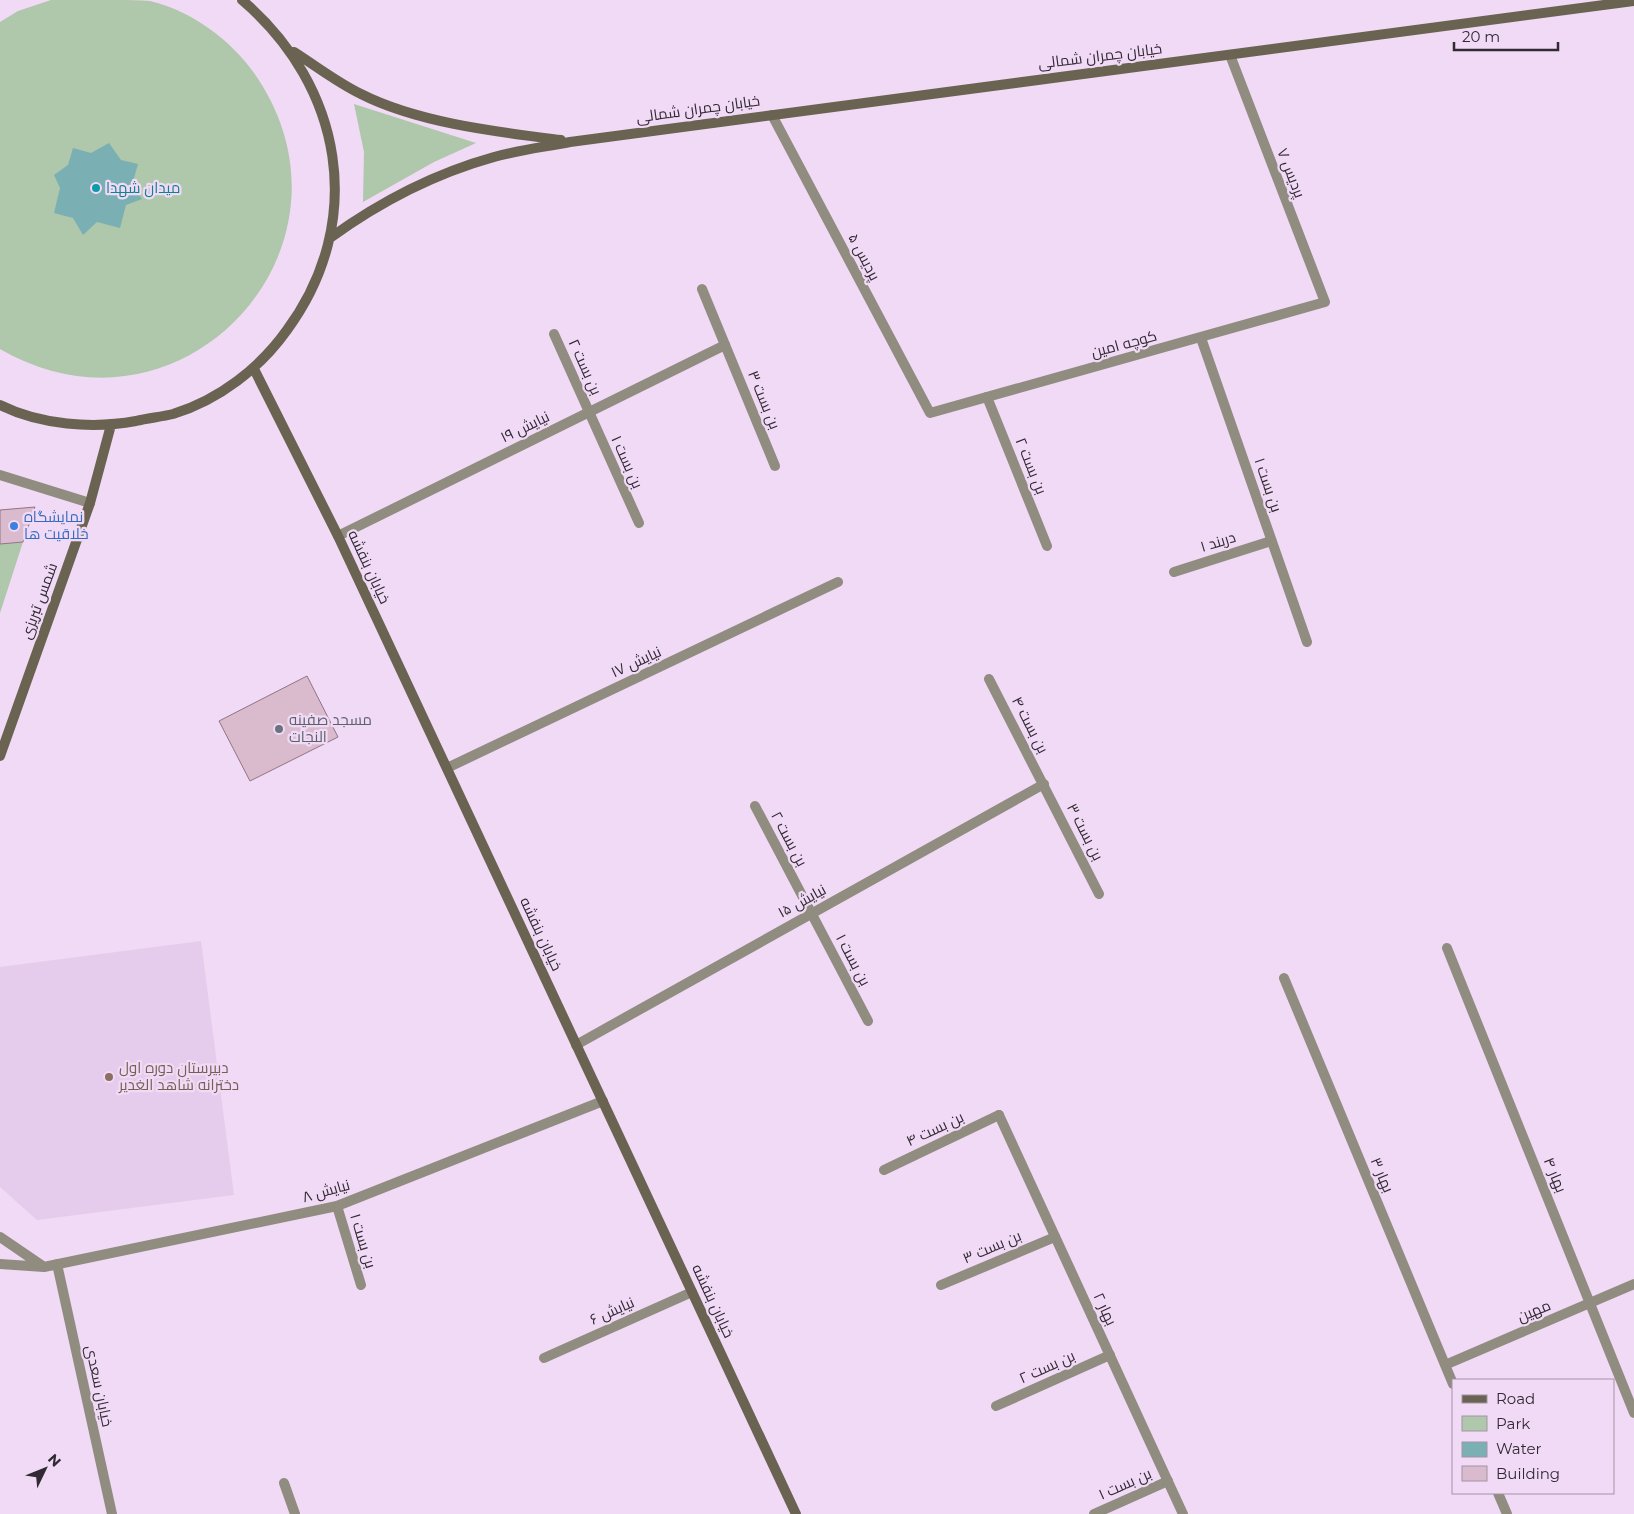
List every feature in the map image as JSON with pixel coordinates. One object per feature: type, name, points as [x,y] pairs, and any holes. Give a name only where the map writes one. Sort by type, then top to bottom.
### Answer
[{"type":"main road","points":[[0,405],[50,421],[111,425],[174,413],[211,397],[254,369],[276,345],[301,312],[318,276],[330,238],[335,199],[333,159],[325,121],[311,84],[290,50],[265,20],[242,0]]},
{"type":"main road","name":"خیابان چمران شمالی","points":[[570,142],[1634,1]]},
{"type":"main road","points":[[290,50],[362,95],[392,106],[434,119],[496,132],[570,142]]},
{"type":"main road","points":[[330,238],[372,208],[435,177],[495,157],[570,142]]},
{"type":"main road","name":"خیابان بنفشه","points":[[254,369],[338,536],[796,1514]]},
{"type":"main road","name":"شمس تبریزی","points":[[0,756],[90,503],[111,425]]},
{"type":"street","name":"پردیس ۷","points":[[1230,55],[1325,302]]},
{"type":"street","name":"پردیس ۵","points":[[772,114],[930,413]]},
{"type":"street","points":[[702,289],[725,345]]},
{"type":"street","name":"کوچه امین","points":[[930,413],[1325,302]]},
{"type":"street","name":"بن بست ۲","points":[[554,334],[589,412]]},
{"type":"street","name":"بن بست ۱","points":[[1201,338],[1307,642]]},
{"type":"street","name":"نیایش ۱۹","points":[[338,536],[725,345]]},
{"type":"street","name":"بن بست ۳","points":[[725,345],[775,466]]},
{"type":"street","name":"بن بست ۲","points":[[986,397],[1047,546]]},
{"type":"street","name":"بن بست ۱","points":[[589,412],[639,523]]},
{"type":"street","points":[[2,477],[90,503]]},
{"type":"street","name":"دربند ۱","points":[[1174,572],[1272,541]]},
{"type":"street","name":"نیایش ۱۷","points":[[447,768],[838,582]]},
{"type":"street","name":"بن بست ۴","points":[[990,678],[1044,784]]},
{"type":"street","name":"بن بست ۳","points":[[1044,784],[1099,894]]},
{"type":"street","name":"نیایش ۱۵","points":[[576,1045],[1044,784]]},
{"type":"street","name":"بن بست ۲","points":[[755,806],[811,913]]},
{"type":"street","name":"بن بست ۱","points":[[811,913],[868,1021]]},
{"type":"street","name":"بهار ۴","points":[[1447,948],[1634,1413]]},
{"type":"street","name":"بهار ۳","points":[[1284,978],[1452,1382]]},
{"type":"street","name":"نیایش ۸","points":[[0,1264],[44,1267],[337,1206],[603,1101]]},
{"type":"street","name":"بن بست ۴","points":[[884,1170],[1000,1115]]},
{"type":"street","name":"بهار ۲","points":[[1000,1115],[1183,1514]]},
{"type":"street","name":"بن بست ۱","points":[[337,1206],[361,1285]]},
{"type":"street","points":[[0,1237],[44,1267]]},
{"type":"street","name":"بن بست ۳","points":[[941,1285],[1055,1237]]},
{"type":"street","name":"خیابان سعدی","points":[[57,1264],[112,1514]]},
{"type":"street","name":"مهین","points":[[1445,1365],[1634,1284]]},
{"type":"street","name":"نیایش ۶","points":[[544,1358],[692,1292]]},
{"type":"street","name":"بن بست ۲","points":[[996,1406],[1110,1356]]},
{"type":"street","name":"بن بست ۱","points":[[1094,1514],[1168,1481]]},
{"type":"street","points":[[284,1483],[295,1514]]},
{"type":"street","points":[[1498,1494],[1507,1514]]},
{"type":"shaded area","name":"دبیرستان دوره اول دخترانه شاهد الغدیر","points":[[201,941],[234,1195],[37,1220],[0,1187],[0,967]]},
{"type":"green space","points":[[51,0],[150,1],[194,19],[221,37],[254,73],[285,139],[291,204],[275,264],[241,315],[192,354],[133,375],[68,375],[0,349],[0,22],[18,11]]},
{"type":"green space","points":[[354,104],[476,143],[434,162],[363,202],[364,152]]},
{"type":"green space","points":[[23,542],[0,613],[0,544]]},
{"type":"water","points":[[109,143],[121,160],[138,164],[132,185],[142,199],[126,205],[120,228],[97,222],[83,235],[73,218],[54,213],[60,188],[54,175],[68,165],[73,148],[91,153]]},
{"type":"building","name":"نمایشگاه خلاقیت ها","points":[[35,507],[23,542],[0,544],[0,510]]},
{"type":"building","name":"مسجد صفینه النجات","points":[[307,676],[338,737],[250,781],[219,721]]},
{"type":"place","name":"میدان شهدا","points":[[96,188]]},
{"type":"place","name":"نمایشگاه خلاقیت ها","points":[[14,526]]},
{"type":"place","name":"مسجد صفینه النجات","points":[[279,729]]},
{"type":"place","name":"دبیرستان دوره اول دخترانه شاهد الغدیر","points":[[109,1077]]}]
